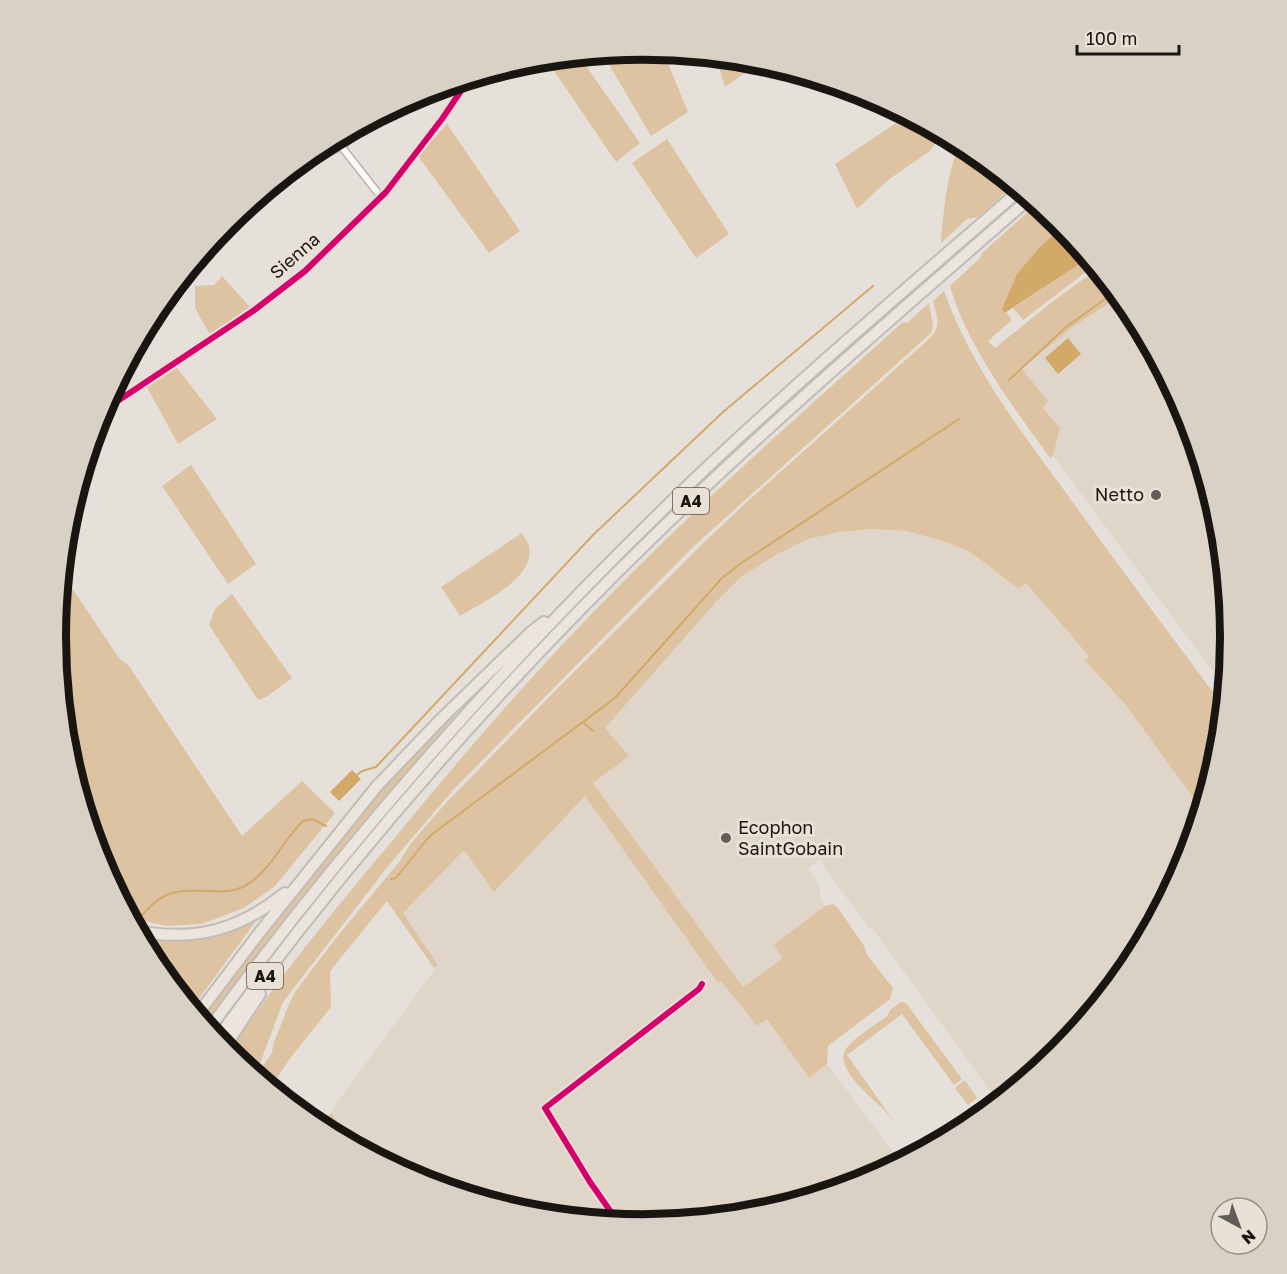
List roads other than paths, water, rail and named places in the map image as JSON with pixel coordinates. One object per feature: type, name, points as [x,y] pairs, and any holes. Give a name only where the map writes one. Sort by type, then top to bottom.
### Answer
[{"type":"highway","name":"A4","points":[[214,1022],[293,919],[372,822],[487,691],[568,605],[721,455],[1014,195]]},
{"type":"highway","name":"A4","points":[[224,1032],[313,914],[426,779],[562,628],[728,465],[1024,203]]},
{"type":"highway","points":[[202,1008],[357,810],[408,754],[532,631],[568,605]]},
{"type":"highway","points":[[149,934],[180,937],[232,926],[261,911],[299,882]]},
{"type":"highway","points":[[229,1039],[313,914]]},
{"type":"street","name":"Sienna","points":[[117,401],[253,311],[304,271],[383,194],[442,119],[462,90]]},
{"type":"street","points":[[341,146],[383,194]]},
{"type":"street","points":[[612,1213],[545,1108],[636,1040],[699,989],[702,984]]},
{"type":"waterway","points":[[357,775],[376,767],[593,535],[723,412],[873,286]]},
{"type":"waterway","points":[[1009,380],[1065,328],[1109,296]]},
{"type":"waterway","points":[[391,879],[396,878],[435,832],[615,698],[722,578],[959,419]]},
{"type":"waterway","points":[[584,723],[593,731]]},
{"type":"waterway","points":[[140,918],[154,903],[171,894],[190,891],[226,891],[245,886],[262,873],[303,821],[312,819],[326,826]]},
{"type":"place","name":"Netto","points":[[1156,495]]},
{"type":"place","name":"Ecophon SaintGobain","points":[[726,838]]}]
